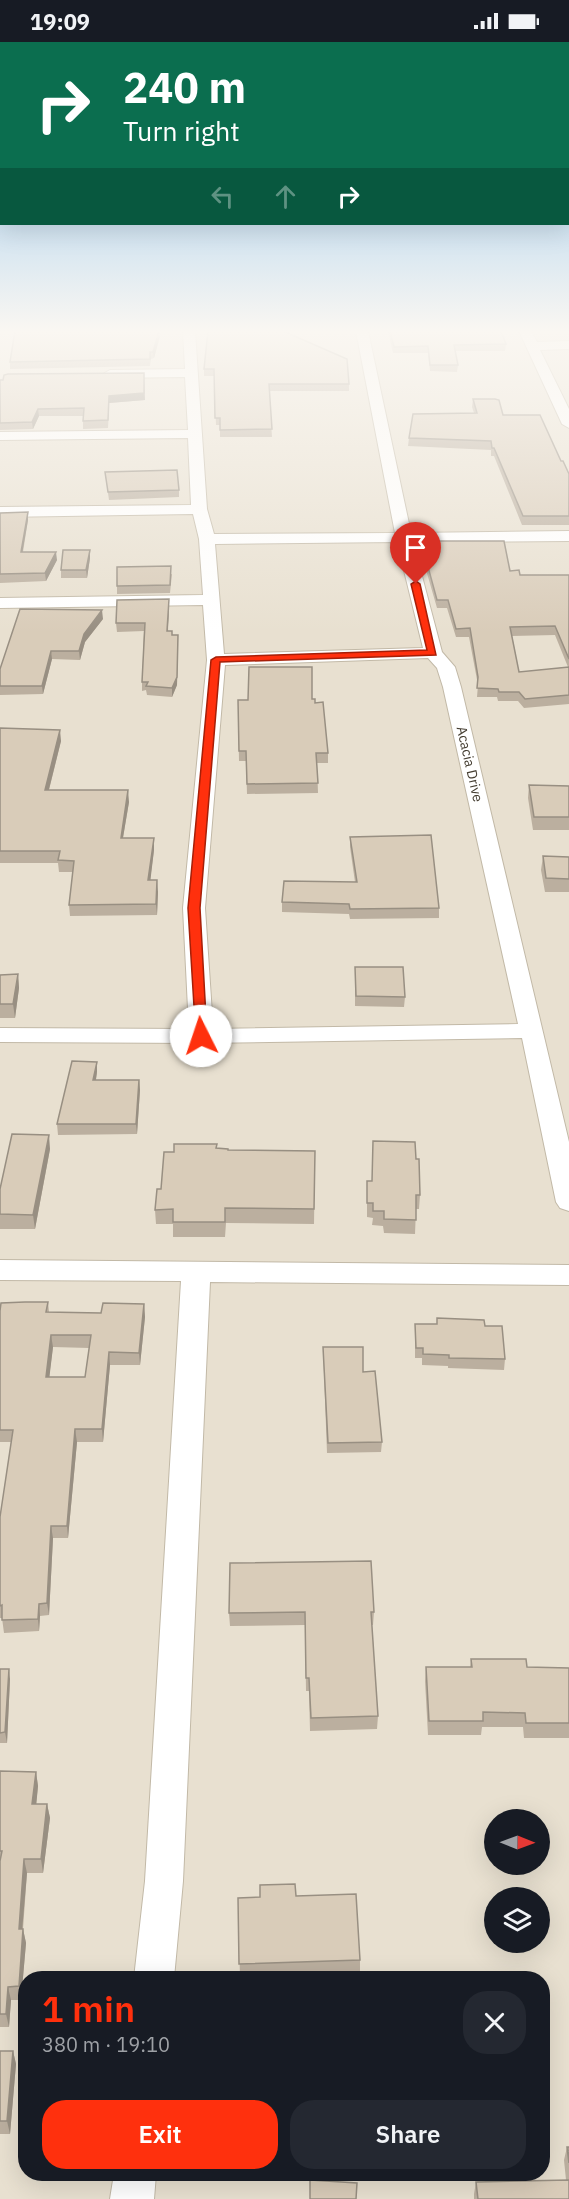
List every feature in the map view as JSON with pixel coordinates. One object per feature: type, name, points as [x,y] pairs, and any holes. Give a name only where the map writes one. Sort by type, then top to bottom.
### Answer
[{"type":"street","name":"Acacia Drive","points":[[383,432],[404,537],[433,653],[446,667],[452,687],[532,1031],[563,1150],[569,1202]]},
{"type":"street","points":[[0,436],[195,434],[199,509],[207,539],[216,660],[194,908],[201,1036]]},
{"type":"street","points":[[0,512],[199,509]]},
{"type":"street","points":[[207,539],[569,536]]},
{"type":"street","points":[[0,603],[213,600]]},
{"type":"street","points":[[216,660],[433,653]]},
{"type":"street","points":[[0,1035],[201,1036],[532,1031]]},
{"type":"street","points":[[0,1270],[569,1275]]},
{"type":"street","points":[[155,1971],[164,1881],[196,1272]]},
{"type":"street","points":[[132,2199],[134,2181]]},
{"type":"shaded area","points":[[0,432],[569,432],[569,2199],[0,2199]]},
{"type":"building","points":[[410,432],[548,432],[569,474],[569,516],[523,516],[494,448],[492,448],[491,441],[409,438]]},
{"type":"building","points":[[177,470],[179,490],[108,492],[105,472]]},
{"type":"building","points":[[28,512],[21,552],[56,552],[45,573],[0,574],[0,513]]},
{"type":"building","points":[[421,541],[504,541],[510,571],[519,570],[520,575],[569,575],[569,659],[555,626],[510,627],[519,672],[569,667],[569,695],[525,699],[519,692],[499,692],[498,689],[477,688],[478,677],[470,628],[456,629],[448,600],[437,600]]},
{"type":"building","points":[[63,550],[90,550],[86,570],[61,570]]},
{"type":"building","points":[[171,566],[170,585],[117,586],[117,567]]},
{"type":"building","points":[[169,599],[167,631],[172,631],[172,635],[178,635],[177,677],[172,688],[146,686],[148,682],[142,682],[145,623],[116,623],[117,600]]},
{"type":"building","points":[[20,609],[102,610],[84,634],[79,651],[51,651],[42,686],[0,686],[0,669]]},
{"type":"building","points":[[249,667],[312,667],[312,699],[315,699],[315,703],[323,702],[328,753],[316,753],[318,783],[247,784],[246,751],[239,751],[238,700],[248,700]]},
{"type":"building","points":[[0,728],[60,730],[45,790],[128,790],[121,838],[154,838],[148,880],[157,880],[156,904],[69,905],[74,861],[58,860],[60,851],[0,851]]},
{"type":"building","points":[[529,785],[569,786],[569,817],[534,817]]},
{"type":"building","points":[[431,835],[439,908],[350,909],[349,904],[282,902],[284,881],[357,882],[350,837]]},
{"type":"building","points":[[543,856],[569,857],[569,879],[546,878]]},
{"type":"building","points":[[355,967],[403,967],[405,997],[356,996]]},
{"type":"building","points":[[18,974],[13,1004],[0,1004],[0,975]]},
{"type":"building","points":[[72,1061],[97,1062],[93,1080],[139,1080],[136,1124],[57,1124]]},
{"type":"building","points":[[12,1134],[49,1135],[33,1215],[0,1214],[0,1189]]},
{"type":"building","points":[[373,1141],[415,1142],[416,1159],[419,1159],[420,1195],[416,1195],[416,1220],[384,1219],[384,1211],[373,1211],[373,1203],[367,1203],[367,1181],[372,1181]]},
{"type":"building","points":[[174,1144],[217,1144],[216,1148],[228,1150],[315,1151],[314,1209],[225,1208],[225,1222],[173,1222],[173,1209],[155,1210],[157,1189],[161,1189],[164,1152],[174,1152]]},
{"type":"building","points":[[48,1302],[46,1312],[101,1313],[103,1303],[144,1304],[139,1353],[109,1352],[102,1429],[75,1429],[67,1526],[51,1526],[47,1603],[39,1604],[38,1619],[2,1620],[2,1605],[0,1606],[0,1517],[13,1430],[0,1430],[1,1303]],"holes":[[[51,1335],[91,1335],[85,1377],[46,1377]]]},
{"type":"building","points":[[437,1318],[484,1320],[485,1326],[502,1326],[505,1359],[449,1358],[449,1355],[423,1354],[423,1348],[416,1348],[415,1324],[437,1324]]},
{"type":"building","points":[[323,1347],[363,1347],[363,1372],[375,1371],[382,1442],[328,1443]]},
{"type":"building","points":[[371,1561],[374,1612],[371,1612],[378,1716],[311,1718],[309,1678],[306,1678],[305,1612],[229,1613],[230,1563]]},
{"type":"building","points":[[471,1659],[526,1659],[527,1667],[569,1668],[569,1723],[526,1723],[525,1713],[483,1712],[483,1721],[429,1721],[426,1667],[472,1667]]},
{"type":"building","points":[[0,1669],[9,1669],[5,1732],[0,1733]]},
{"type":"building","points":[[0,1771],[36,1772],[32,1804],[47,1804],[41,1859],[24,1859],[19,1929],[23,1929],[20,1971],[18,1971],[18,1986],[8,1987],[6,2014],[0,2014],[0,1861],[2,1851],[0,1851]]},
{"type":"building","points":[[295,1884],[296,1896],[356,1894],[360,1960],[239,1964],[238,1898],[260,1897],[260,1885]]},
{"type":"building","points":[[0,2051],[13,2051],[7,2121],[0,2121]]},
{"type":"building","points":[[569,2180],[569,2199],[478,2199],[476,2182]]},
{"type":"building","points":[[310,2181],[357,2183],[356,2199],[310,2199]]},
{"type":"route","points":[[201,1036],[194,908],[216,660],[433,653],[416,584]]}]
